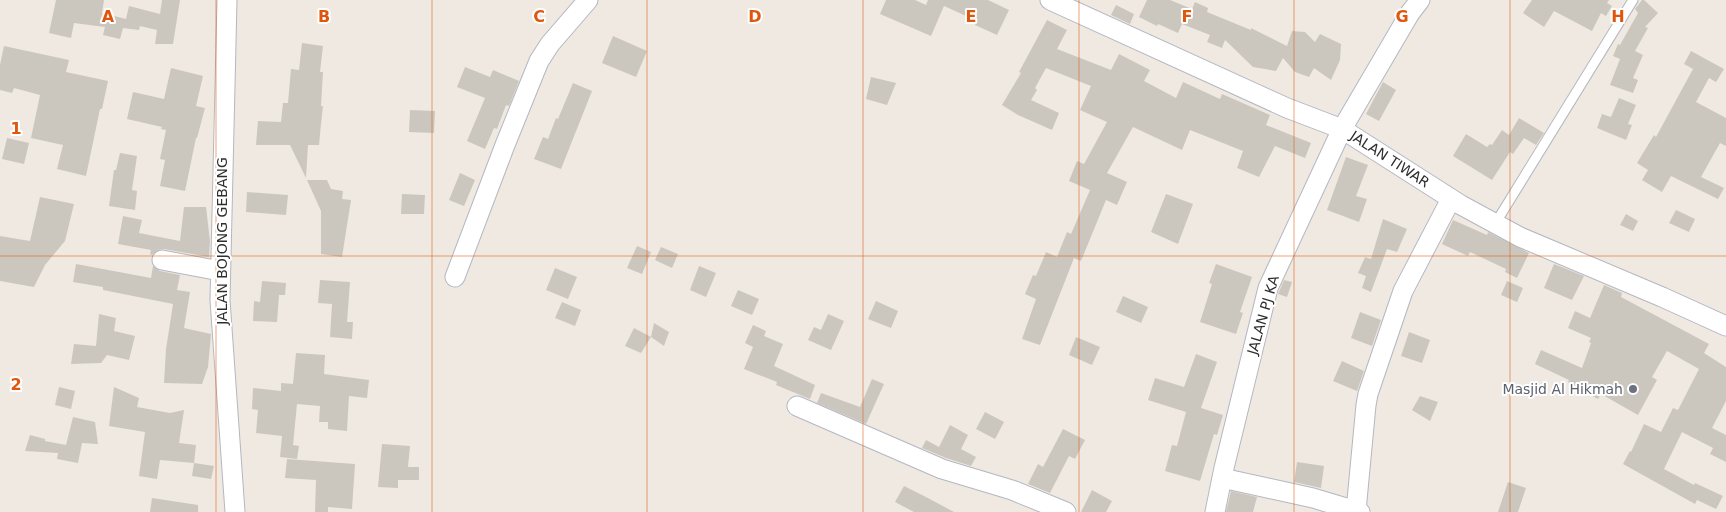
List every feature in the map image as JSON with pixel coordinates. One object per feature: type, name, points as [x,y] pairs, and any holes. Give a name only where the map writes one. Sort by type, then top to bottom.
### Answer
[{"type":"street","name":"JALAN BOJONG GEBANG","points":[[227,0],[220,300],[235,512]]},
{"type":"street","points":[[456,277],[505,145],[539,62],[550,44],[588,0]]},
{"type":"street","name":"JALAN TIWAR","points":[[1050,0],[1287,108],[1342,129],[1451,198],[1520,237],[1726,326]]},
{"type":"street","name":"JALAN PJ KA","points":[[1215,512],[1268,288],[1342,129],[1410,13],[1420,0]]},
{"type":"street","points":[[1222,478],[1312,498],[1359,511],[1368,394],[1403,291],[1451,198]]},
{"type":"street","points":[[162,260],[220,271]]},
{"type":"street","points":[[797,406],[942,469],[1012,490],[1066,512]]},
{"type":"lane","points":[[1495,224],[1632,0]]},
{"type":"building","points":[[56,0],[104,0],[102,13],[126,19],[129,6],[160,14],[162,0],[180,0],[173,44],[155,44],[157,30],[140,26],[139,30],[123,28],[120,39],[103,35],[105,27],[74,23],[71,38],[49,33]]},
{"type":"building","points":[[886,0],[915,0],[926,5],[928,0],[988,0],[1009,10],[997,35],[975,25],[977,21],[944,6],[931,36],[880,14]]},
{"type":"building","points":[[1147,0],[1170,0],[1192,9],[1195,2],[1208,8],[1207,12],[1251,30],[1251,28],[1287,46],[1292,31],[1305,32],[1315,42],[1320,34],[1341,44],[1340,60],[1331,80],[1314,68],[1309,77],[1295,72],[1283,58],[1276,71],[1253,67],[1225,40],[1222,48],[1207,42],[1210,35],[1182,24],[1178,33],[1139,17]]},
{"type":"building","points":[[1532,0],[1609,0],[1607,3],[1612,6],[1606,16],[1601,13],[1592,31],[1554,11],[1544,27],[1523,13]]},
{"type":"building","points":[[1642,0],[1658,13],[1645,27],[1648,28],[1635,51],[1643,55],[1633,78],[1638,80],[1633,93],[1610,85],[1620,59],[1613,56],[1618,44],[1620,45],[1638,13],[1635,9]]},
{"type":"building","points":[[1116,5],[1134,14],[1130,24],[1111,15]]},
{"type":"building","points":[[1047,20],[1067,30],[1057,49],[1111,70],[1119,54],[1150,70],[1144,81],[1176,98],[1183,82],[1220,99],[1222,94],[1270,115],[1266,125],[1311,143],[1305,158],[1275,146],[1259,177],[1237,168],[1243,151],[1190,130],[1182,150],[1133,127],[1107,173],[1127,182],[1117,205],[1106,200],[1081,261],[1074,258],[1040,345],[1022,339],[1036,299],[1025,294],[1033,275],[1036,276],[1046,252],[1057,257],[1067,232],[1071,234],[1090,190],[1069,181],[1077,161],[1084,164],[1107,122],[1080,110],[1091,86],[1046,68],[1031,100],[1059,113],[1052,130],[1018,115],[1002,105],[1021,73],[1019,72]]},
{"type":"building","points":[[613,36],[647,51],[636,77],[602,63]]},
{"type":"building","points":[[302,43],[323,46],[320,72],[323,72],[321,106],[323,106],[319,145],[308,145],[306,178],[290,145],[256,145],[258,121],[281,122],[283,103],[288,103],[291,69],[299,70]]},
{"type":"building","points":[[4,46],[69,60],[66,72],[108,81],[86,176],[57,169],[63,145],[31,138],[40,95],[14,88],[12,93],[0,90],[0,65]]},
{"type":"building","points":[[1691,51],[1724,69],[1716,82],[1709,78],[1696,102],[1726,118],[1726,146],[1720,143],[1701,177],[1724,188],[1718,199],[1671,176],[1662,192],[1642,180],[1648,170],[1637,163],[1654,135],[1656,137],[1693,69],[1684,64]]},
{"type":"building","points":[[465,67],[490,77],[493,70],[519,81],[509,106],[506,105],[497,129],[494,128],[485,149],[467,141],[485,98],[457,87]]},
{"type":"building","points":[[171,68],[203,76],[196,106],[205,108],[196,138],[185,191],[160,186],[165,160],[160,159],[166,130],[161,129],[162,127],[127,119],[133,92],[164,99]]},
{"type":"building","points":[[871,77],[896,83],[887,105],[866,99]]},
{"type":"building","points":[[1383,82],[1396,90],[1379,121],[1366,114]]},
{"type":"building","points":[[573,83],[592,91],[561,169],[534,159],[543,137],[548,139]]},
{"type":"building","points":[[1619,98],[1636,105],[1628,124],[1632,125],[1626,140],[1597,128],[1602,114],[1611,117]]},
{"type":"building","points":[[410,110],[435,111],[434,133],[409,132]]},
{"type":"building","points":[[1519,118],[1544,133],[1536,145],[1524,138],[1513,154],[1510,152],[1492,180],[1453,156],[1466,134],[1487,147],[1490,144],[1492,145],[1502,130],[1509,135]]},
{"type":"building","points":[[7,138],[29,143],[24,164],[2,159]]},
{"type":"building","points":[[120,153],[137,156],[132,190],[137,191],[135,210],[109,206],[114,170],[116,170]]},
{"type":"building","points":[[1346,157],[1368,165],[1356,196],[1367,199],[1359,222],[1327,210]]},
{"type":"building","points":[[460,173],[475,180],[464,206],[449,200]]},
{"type":"building","points":[[307,180],[327,180],[331,189],[343,191],[342,199],[351,200],[342,257],[321,254],[321,211]]},
{"type":"building","points":[[247,192],[288,195],[286,215],[246,212]]},
{"type":"building","points":[[402,194],[425,195],[424,214],[401,214]]},
{"type":"building","points":[[1166,194],[1193,204],[1178,244],[1151,232]]},
{"type":"building","points":[[40,197],[74,204],[65,241],[45,265],[34,287],[0,281],[0,236],[30,241]]},
{"type":"building","points":[[184,207],[206,207],[210,241],[209,257],[164,249],[158,250],[152,255],[150,254],[151,250],[118,244],[123,216],[142,220],[139,233],[180,241]]},
{"type":"building","points":[[1676,210],[1695,219],[1689,232],[1669,223]]},
{"type":"building","points":[[1626,214],[1638,221],[1633,231],[1620,225]]},
{"type":"building","points":[[1383,219],[1407,229],[1397,252],[1387,249],[1371,292],[1362,288],[1366,276],[1358,273],[1365,257],[1371,259]]},
{"type":"building","points":[[1453,220],[1487,235],[1488,232],[1529,253],[1517,278],[1505,272],[1506,269],[1470,252],[1468,256],[1442,244]]},
{"type":"building","points":[[637,246],[651,252],[642,274],[627,268]]},
{"type":"building","points":[[661,247],[678,254],[672,268],[655,260]]},
{"type":"building","points":[[76,264],[151,278],[153,266],[160,271],[180,275],[177,290],[190,292],[184,328],[211,334],[208,367],[202,384],[164,383],[166,349],[173,304],[103,290],[103,287],[73,282]]},
{"type":"building","points":[[1216,264],[1252,277],[1240,312],[1243,313],[1236,334],[1200,322],[1212,284],[1209,283]]},
{"type":"building","points":[[1554,264],[1584,276],[1572,300],[1544,288]]},
{"type":"building","points":[[699,266],[716,273],[706,297],[690,290]]},
{"type":"building","points":[[555,268],[577,277],[568,299],[546,290]]},
{"type":"building","points":[[320,280],[350,282],[347,322],[353,322],[352,339],[330,337],[332,304],[318,303]]},
{"type":"building","points":[[1284,280],[1292,282],[1287,297],[1278,294]]},
{"type":"building","points":[[262,281],[286,283],[285,295],[279,295],[277,322],[253,321],[254,301],[260,302]]},
{"type":"building","points":[[1507,281],[1523,288],[1517,302],[1501,295]]},
{"type":"building","points":[[1604,285],[1622,293],[1621,297],[1709,344],[1704,353],[1726,367],[1726,401],[1712,428],[1726,435],[1726,462],[1710,454],[1713,448],[1682,432],[1664,469],[1694,485],[1695,483],[1723,496],[1716,509],[1697,500],[1695,504],[1623,464],[1631,452],[1644,424],[1661,432],[1673,408],[1678,410],[1699,369],[1667,351],[1652,377],[1657,380],[1638,415],[1601,394],[1598,399],[1568,382],[1569,380],[1535,364],[1541,350],[1582,368],[1591,338],[1568,328],[1575,311],[1590,318]]},
{"type":"building","points":[[738,290],[759,299],[752,315],[731,306]]},
{"type":"building","points":[[1123,296],[1148,307],[1141,323],[1116,312]]},
{"type":"building","points":[[876,301],[898,311],[891,328],[868,319]]},
{"type":"building","points":[[562,302],[581,310],[575,326],[555,318]]},
{"type":"building","points":[[1360,312],[1381,320],[1372,346],[1351,338]]},
{"type":"building","points":[[99,314],[116,318],[114,331],[135,336],[129,360],[107,355],[101,363],[71,364],[74,344],[96,346]]},
{"type":"building","points":[[828,314],[844,321],[831,350],[808,340],[814,327],[821,330]]},
{"type":"building","points":[[654,323],[669,332],[664,346],[651,337]]},
{"type":"building","points":[[753,325],[766,331],[764,336],[783,344],[774,366],[815,385],[810,399],[776,385],[777,382],[744,369],[753,347],[745,343]]},
{"type":"building","points":[[634,328],[651,337],[641,353],[625,346]]},
{"type":"building","points":[[1409,332],[1430,340],[1422,363],[1401,356]]},
{"type":"building","points":[[1076,337],[1100,347],[1092,365],[1069,355]]},
{"type":"building","points":[[296,353],[325,355],[324,374],[369,380],[367,398],[349,396],[347,431],[328,429],[328,422],[319,422],[320,406],[297,404],[293,445],[299,446],[297,459],[280,457],[282,436],[256,433],[258,410],[252,409],[253,388],[281,391],[281,383],[293,384]]},
{"type":"building","points":[[1196,354],[1217,362],[1201,408],[1223,415],[1217,435],[1214,434],[1200,481],[1165,471],[1172,445],[1177,446],[1186,412],[1148,400],[1155,378],[1184,387]]},
{"type":"building","points":[[1342,361],[1364,371],[1357,391],[1333,381]]},
{"type":"building","points":[[872,379],[884,384],[866,424],[817,403],[821,393],[860,407]]},
{"type":"building","points":[[59,387],[75,391],[71,409],[55,405]]},
{"type":"building","points":[[114,387],[139,398],[137,407],[170,413],[184,410],[179,443],[196,445],[194,463],[160,460],[157,479],[139,476],[145,432],[109,426]]},
{"type":"building","points":[[1420,396],[1438,402],[1430,421],[1412,410]]},
{"type":"building","points":[[985,412],[1004,422],[995,439],[976,429]]},
{"type":"building","points":[[73,417],[95,422],[98,444],[82,443],[78,463],[57,459],[58,453],[25,451],[30,435],[45,439],[45,441],[66,445]]},
{"type":"building","points":[[950,425],[968,435],[961,449],[976,457],[971,466],[922,448],[926,440],[939,447]]},
{"type":"building","points":[[1063,429],[1085,440],[1075,459],[1069,456],[1050,493],[1028,484],[1038,464],[1043,467]]},
{"type":"building","points":[[382,444],[410,446],[408,467],[419,467],[419,480],[398,480],[398,488],[378,487]]},
{"type":"building","points":[[287,459],[355,464],[352,509],[328,507],[328,512],[315,512],[316,480],[285,478]]},
{"type":"building","points":[[1297,462],[1324,466],[1321,488],[1294,482]]},
{"type":"building","points":[[194,463],[214,466],[211,479],[192,476]]},
{"type":"building","points":[[1508,482],[1526,488],[1518,512],[1498,512]]},
{"type":"building","points":[[904,486],[954,512],[914,512],[895,502]]},
{"type":"building","points":[[1092,490],[1112,501],[1106,512],[1081,512]]},
{"type":"building","points":[[1231,491],[1257,497],[1253,512],[1226,512]]},
{"type":"building","points":[[152,498],[198,505],[198,512],[150,512]]},
{"type":"place","name":"Masjid Al Hikmah","points":[[1633,389]]}]
